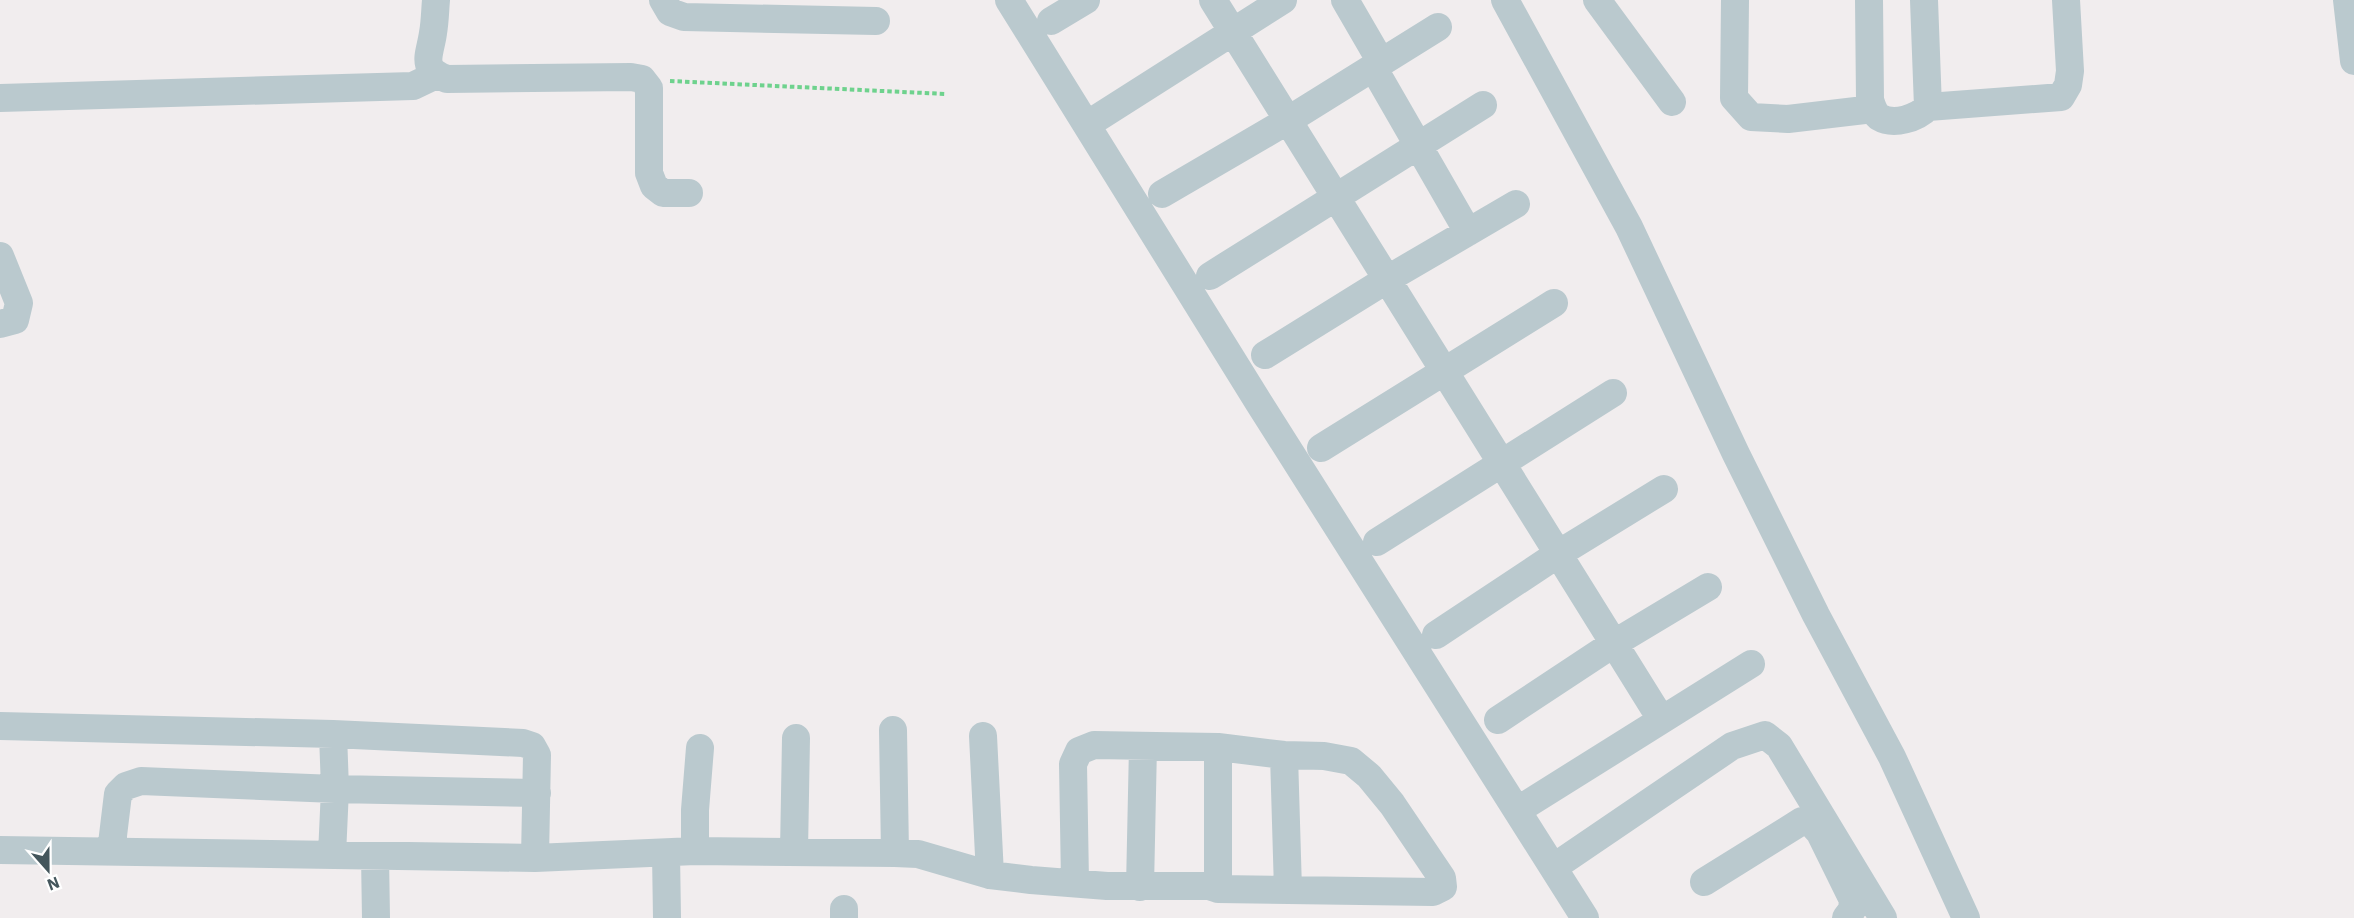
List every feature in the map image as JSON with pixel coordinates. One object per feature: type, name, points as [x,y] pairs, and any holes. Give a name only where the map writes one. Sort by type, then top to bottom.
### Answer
[{"type":"street","points":[[436,0],[433,36],[427,55],[429,68],[436,75],[447,79],[631,77],[642,80],[649,88],[650,173],[654,186],[663,192],[689,193]]},
{"type":"street","points":[[663,0],[670,12],[684,17],[876,21]]},
{"type":"street","points":[[1009,0],[1254,395],[1586,918]]},
{"type":"street","points":[[1051,21],[1086,0]]},
{"type":"street","points":[[1213,0],[1661,719]]},
{"type":"street","points":[[1099,117],[1283,0]]},
{"type":"street","points":[[1345,0],[1419,145],[1468,232]]},
{"type":"street","points":[[1505,0],[1629,227],[1741,464],[1816,615],[1892,757],[1966,918]]},
{"type":"street","points":[[1597,0],[1672,102]]},
{"type":"street","points":[[1735,0],[1734,98],[1751,117],[1788,119],[1873,109]]},
{"type":"street","points":[[1869,0],[1870,100],[1879,117],[1894,120],[1919,117],[1928,107],[2061,97],[2068,85],[2070,71],[2066,0]]},
{"type":"street","points":[[1924,0],[1928,107]]},
{"type":"street","points":[[2347,0],[2354,62]]},
{"type":"street","points":[[1162,194],[1287,121],[1438,27]]},
{"type":"street","points":[[0,98],[413,86],[436,75]]},
{"type":"street","points":[[1210,276],[1483,105]]},
{"type":"street","points":[[1265,355],[1386,280],[1516,204]]},
{"type":"street","points":[[0,256],[19,303],[15,320],[0,324]]},
{"type":"street","points":[[1322,448],[1554,303]]},
{"type":"street","points":[[1377,542],[1613,393]]},
{"type":"street","points":[[1436,635],[1558,554],[1664,489]]},
{"type":"street","points":[[1498,720],[1613,644],[1708,587]]},
{"type":"street","points":[[1518,810],[1751,664]]},
{"type":"street","points":[[0,726],[333,734],[523,743],[532,746],[537,755],[535,858]]},
{"type":"street","points":[[893,730],[895,853]]},
{"type":"street","points":[[332,855],[335,789],[333,734]]},
{"type":"street","points":[[1554,867],[1732,746],[1766,735],[1779,746],[1883,918]]},
{"type":"street","points":[[983,736],[990,875]]},
{"type":"street","points":[[794,852],[796,738]]},
{"type":"street","points":[[0,850],[535,858],[694,851],[895,853],[918,854],[990,875],[1031,880],[1140,887],[1209,886],[1218,889],[1433,892],[1443,887],[1442,878],[1392,804],[1369,776],[1351,761],[1324,756],[1284,755],[1218,747],[1094,745],[1079,751],[1073,764],[1075,882]]},
{"type":"street","points":[[1140,887],[1143,746]]},
{"type":"street","points":[[1218,747],[1218,889]]},
{"type":"street","points":[[694,851],[700,748]]},
{"type":"street","points":[[1284,755],[1288,890]]},
{"type":"street","points":[[111,852],[118,794],[126,786],[141,781],[335,789],[537,793]]},
{"type":"street","points":[[1704,882],[1802,821],[1811,823],[1820,833],[1853,900],[1852,910],[1846,918]]},
{"type":"street","points":[[666,853],[667,918]]},
{"type":"street","points":[[375,856],[376,918]]},
{"type":"path","points":[[642,80],[946,94]]}]
